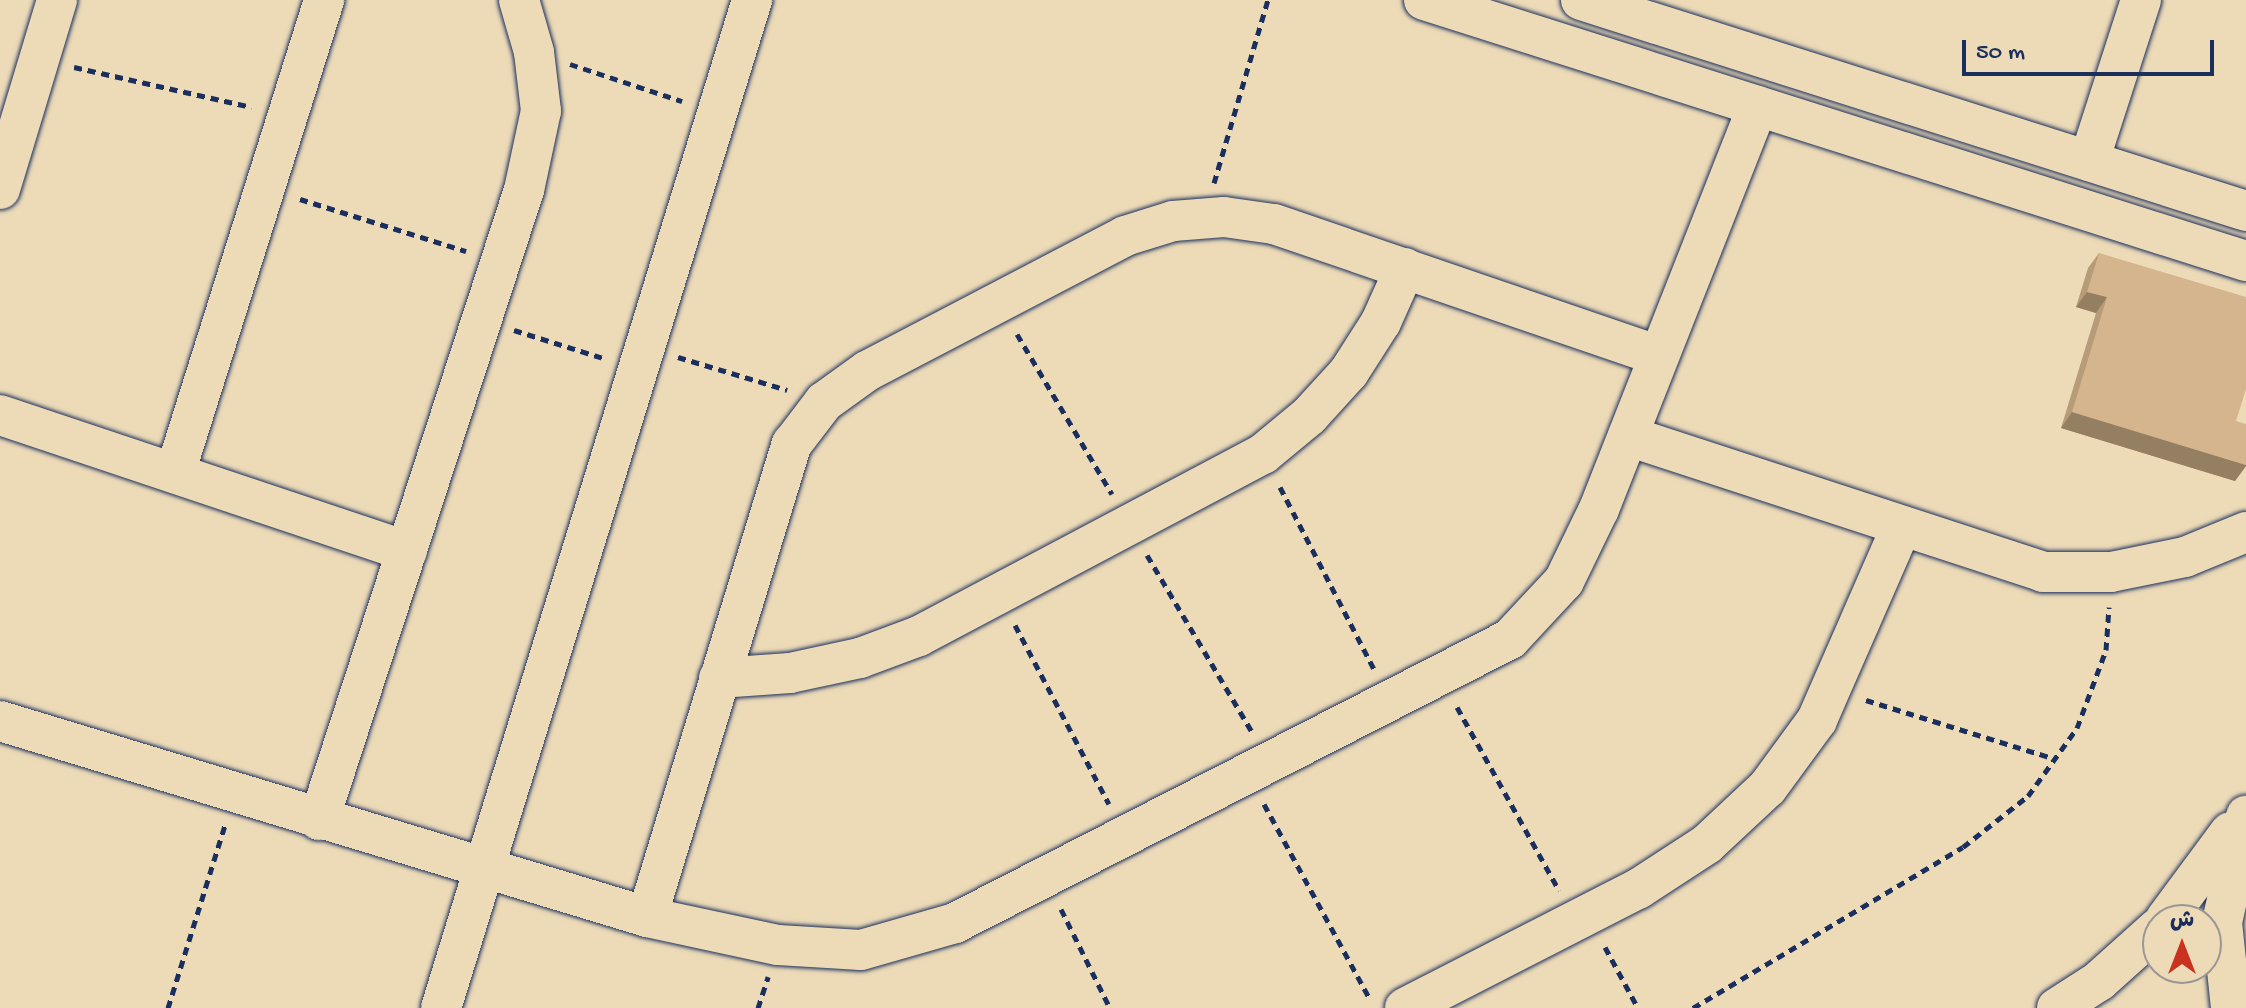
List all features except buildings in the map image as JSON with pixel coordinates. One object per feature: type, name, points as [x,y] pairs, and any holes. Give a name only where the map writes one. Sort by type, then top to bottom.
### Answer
[{"type":"street","points":[[0,189],[57,0]]},
{"type":"street","points":[[175,473],[324,0]]},
{"type":"street","points":[[319,820],[501,262],[541,111],[534,52],[519,0]]},
{"type":"street","points":[[441,1008],[487,869],[752,0]]},
{"type":"street","points":[[1424,0],[2246,261]]},
{"type":"street","points":[[1581,0],[2246,211]]},
{"type":"street","points":[[2089,161],[2141,0]]},
{"type":"street","points":[[0,721],[647,917],[778,945],[861,950],[955,923],[1441,678],[1510,639],[1564,581],[1628,436],[1758,106]]},
{"type":"street","points":[[647,917],[792,444],[824,402],[867,371],[1125,236],[1173,221],[1203,219],[1274,224],[1659,356]]},
{"type":"street","points":[[719,678],[790,673],[860,658],[919,636],[1263,454],[1309,416],[1349,372],[1381,322],[1405,268]]},
{"type":"street","points":[[0,415],[407,551]]},
{"type":"street","points":[[1628,436],[1901,528],[2043,572],[2111,572],[2185,557],[2246,532]]},
{"type":"street","points":[[1405,1008],[1582,918],[1707,844],[1768,787],[1817,720],[1901,528]]},
{"type":"street","points":[[2178,904],[2211,863],[2246,805]]},
{"type":"street","points":[[2231,1008],[2222,922],[2246,816]]},
{"type":"street","points":[[2057,1008],[2099,981],[2142,942]]},
{"type":"path","points":[[1203,219],[1268,0]]},
{"type":"path","points":[[534,52],[718,113]]},
{"type":"path","points":[[39,59],[288,116]]},
{"type":"path","points":[[265,187],[501,262]]},
{"type":"path","points":[[482,320],[824,402]]},
{"type":"path","points":[[1263,454],[1392,703]]},
{"type":"path","points":[[1693,1008],[1963,847],[2028,796],[2077,728],[2106,650],[2111,572]]},
{"type":"path","points":[[998,593],[1126,836]]},
{"type":"path","points":[[1441,678],[1638,1008]]},
{"type":"path","points":[[1831,689],[2055,759]]},
{"type":"path","points":[[1248,775],[1374,1008]]},
{"type":"path","points":[[168,1008],[235,793]]},
{"type":"path","points":[[1047,879],[1110,1008]]}]
